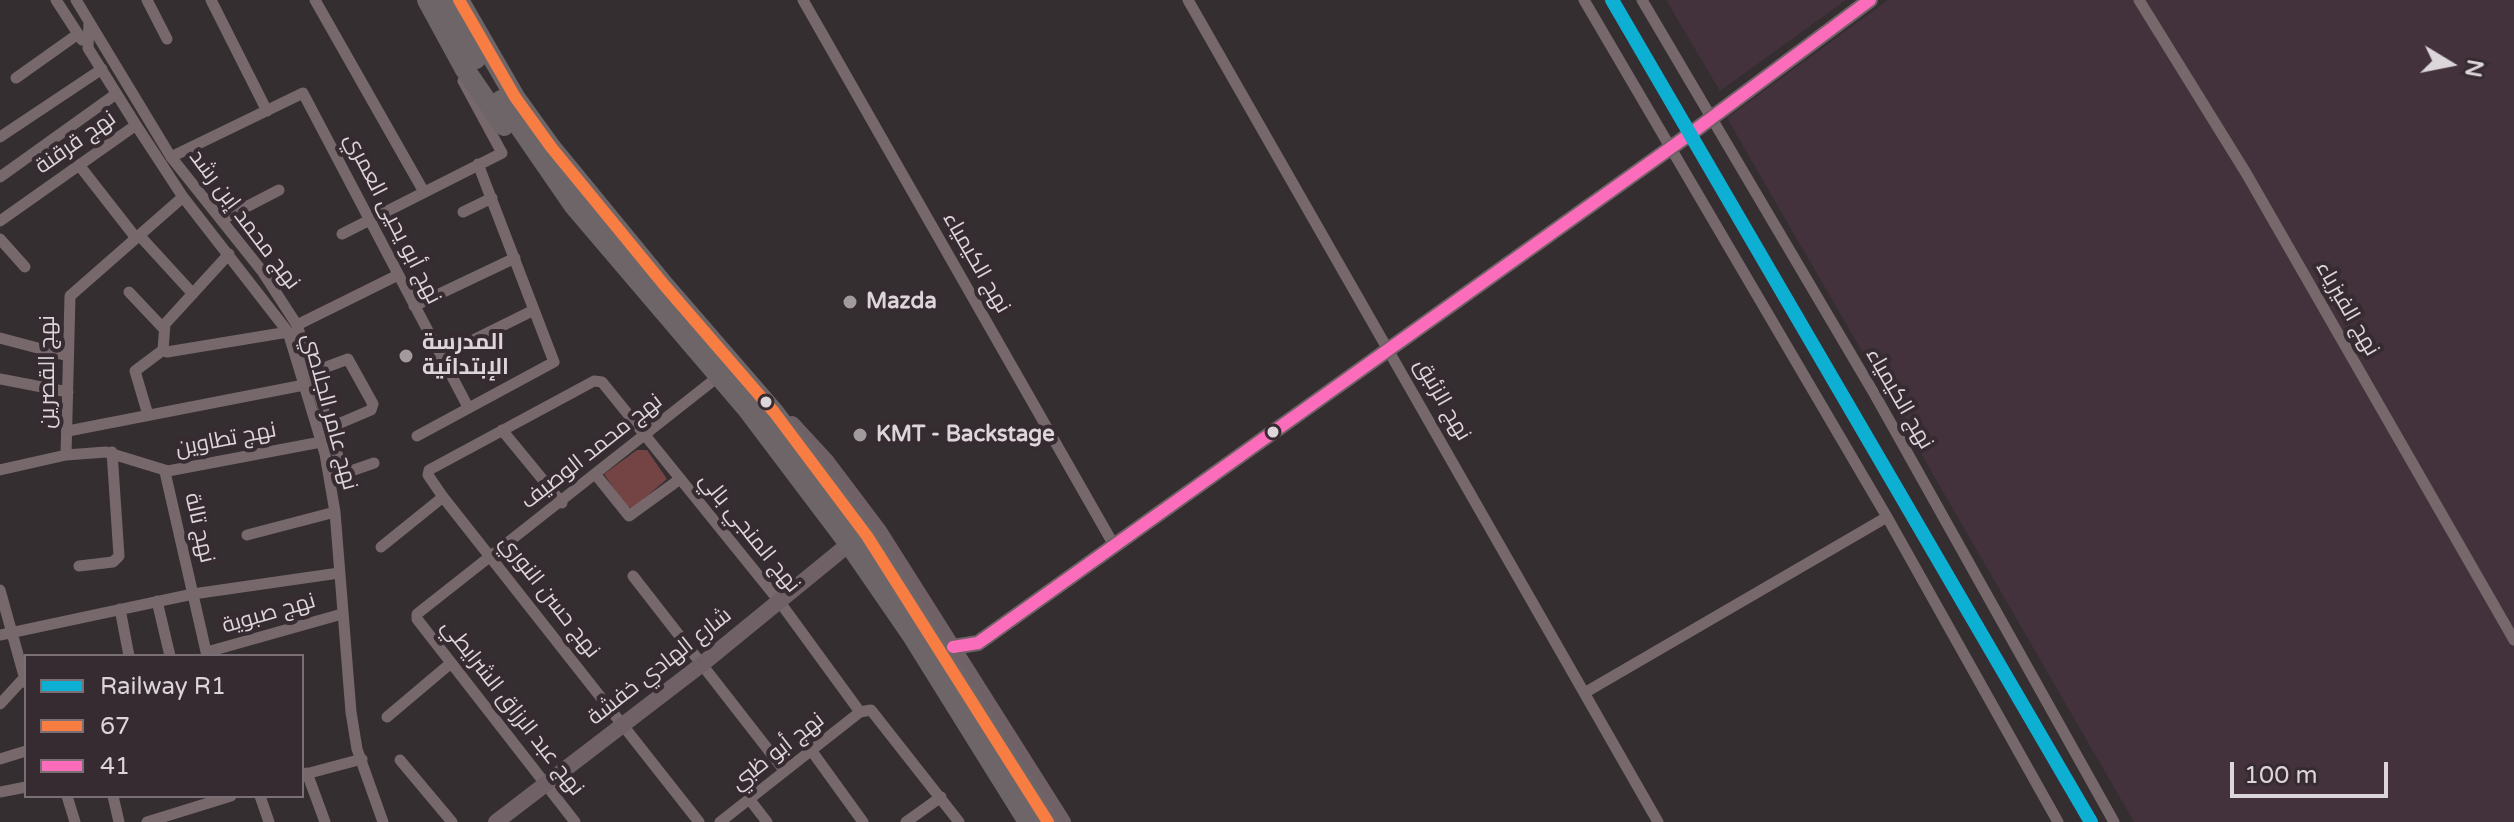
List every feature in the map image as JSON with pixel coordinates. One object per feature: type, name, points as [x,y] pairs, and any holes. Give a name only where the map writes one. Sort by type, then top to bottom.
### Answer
[{"type":"highway","points":[[427,0],[483,98],[548,185],[574,206]]},
{"type":"highway","points":[[442,0],[542,163],[574,206],[719,376],[849,544],[911,634],[1028,822]]},
{"type":"highway","points":[[459,0],[515,97],[540,131],[665,286],[774,412],[867,536],[1048,822]]},
{"type":"highway","points":[[475,0],[574,172]]},
{"type":"street","name":"نهج عامر الجلاصي","points":[[56,0],[183,197],[292,329],[335,512],[351,712],[362,759],[383,822]]},
{"type":"street","name":"نهج محمد إبن رشد","points":[[76,0],[171,157],[262,271],[313,372],[346,471],[374,463]]},
{"type":"street","points":[[147,0],[167,39]]},
{"type":"street","points":[[315,0],[424,192]]},
{"type":"street","points":[[342,234],[502,153],[418,0]]},
{"type":"street","name":"نهج الكيمياء","points":[[803,0],[1115,547]]},
{"type":"street","name":"نهج الزئبق","points":[[1188,0],[1658,822]]},
{"type":"street","points":[[1584,0],[1887,517],[2058,822]]},
{"type":"street","name":"نهج الكيمياء","points":[[1642,0],[1875,395],[2114,822]]},
{"type":"street","points":[[953,647],[978,643],[1115,547],[1388,347],[1670,148],[1870,0]]},
{"type":"street","name":"نهج الفيزياء","points":[[2139,0],[2254,187],[2514,640]]},
{"type":"street","points":[[171,157],[267,111],[214,1]]},
{"type":"street","points":[[88,48],[89,22]]},
{"type":"street","points":[[16,78],[78,34]]},
{"type":"street","points":[[0,137],[102,69]]},
{"type":"street","name":"نهج أبو يحيى العمري","points":[[267,111],[303,93],[468,407]]},
{"type":"street","points":[[0,177],[116,94]]},
{"type":"street","name":"نهج قرقنة","points":[[0,221],[136,125]]},
{"type":"street","points":[[417,436],[554,362],[478,164]]},
{"type":"street","points":[[79,165],[138,236],[193,294]]},
{"type":"street","points":[[221,220],[279,190]]},
{"type":"street","name":"نهج القصرين","points":[[66,455],[70,296],[183,197]]},
{"type":"street","points":[[463,212],[492,198]]},
{"type":"street","points":[[0,239],[25,267]]},
{"type":"street","points":[[163,350],[163,328],[229,254]]},
{"type":"street","points":[[414,306],[515,258]]},
{"type":"street","points":[[163,350],[167,352],[292,329],[398,275]]},
{"type":"street","points":[[129,292],[163,328]]},
{"type":"street","points":[[441,356],[534,310]]},
{"type":"street","points":[[0,338],[68,356]]},
{"type":"street","points":[[148,415],[135,371],[163,350]]},
{"type":"street","points":[[313,372],[348,359],[373,404],[371,410],[331,427]]},
{"type":"street","name":"نهج محمد الوصيف","points":[[417,619],[419,610],[562,503],[719,376]]},
{"type":"street","points":[[0,379],[68,392]]},
{"type":"street","name":"نهج المنجي بالي","points":[[502,430],[594,381],[602,382],[779,601],[860,712]]},
{"type":"street","points":[[68,431],[304,385]]},
{"type":"street","points":[[774,412],[787,420],[827,462],[879,531],[1063,822]]},
{"type":"street","points":[[502,430],[562,503]]},
{"type":"street","name":"نهج حسن النوري","points":[[502,430],[428,473],[443,497],[699,822]]},
{"type":"street","name":"نهج تطاوين","points":[[0,470],[66,455],[112,452],[165,472],[321,442]]},
{"type":"street","points":[[79,566],[113,562],[119,556],[112,452]]},
{"type":"street","name":"نهج تالة","points":[[165,472],[207,654]]},
{"type":"street","points":[[596,475],[629,516],[680,479]]},
{"type":"street","points":[[381,547],[443,497]]},
{"type":"street","points":[[247,535],[335,512]]},
{"type":"street","points":[[1586,692],[1887,517]]},
{"type":"street","name":"شارع الهادي خفشة","points":[[496,822],[701,665],[849,544]]},
{"type":"street","points":[[6,634],[193,594],[339,573]]},
{"type":"street","points":[[633,576],[784,770]]},
{"type":"street","points":[[0,590],[6,634],[24,678]]},
{"type":"street","points":[[157,601],[170,654]]},
{"type":"street","points":[[120,609],[129,654]]},
{"type":"street","name":"نهج صبوية","points":[[207,654],[342,614]]},
{"type":"street","name":"نهج عبد الرزاق الشرايطي","points":[[417,619],[575,822]]},
{"type":"street","points":[[968,674],[978,643]]},
{"type":"street","points":[[387,717],[451,663]]},
{"type":"street","points":[[0,704],[24,681]]},
{"type":"street","points":[[860,712],[871,710],[880,716],[959,822]]},
{"type":"street","name":"نهج أبو ظبي","points":[[720,822],[860,712]]},
{"type":"street","points":[[811,750],[863,822]]},
{"type":"street","points":[[0,759],[24,752]]},
{"type":"street","points":[[325,822],[305,774],[362,759]]},
{"type":"street","points":[[400,760],[452,822]]},
{"type":"street","points":[[0,792],[24,787]]},
{"type":"street","points":[[906,822],[941,797]]},
{"type":"street","points":[[68,798],[75,822]]},
{"type":"street","points":[[113,798],[119,822]]},
{"type":"street","points":[[176,798],[179,811]]},
{"type":"street","points":[[147,822],[224,798]]},
{"type":"street","points":[[261,798],[269,822]]},
{"type":"street","points":[[750,800],[767,822]]},
{"type":"shaded area","points":[[1666,0],[1846,0],[1720,91]]},
{"type":"shaded area","points":[[1888,0],[2514,0],[2514,822],[2134,822],[1727,118]]},
{"type":"shaded area","points":[[637,450],[647,450],[667,479],[633,508],[626,507],[604,474]]},
{"type":"rail line","name":"R1","points":[[1612,0],[2091,822]]},
{"type":"transit line","name":"67","points":[[459,0],[515,97],[551,147],[774,412],[867,536],[1048,822]]},
{"type":"transit line","name":"41","points":[[953,647],[978,643],[1690,134],[1870,0]]},
{"type":"place","name":"Mazda","points":[[850,302]]},
{"type":"place","name":"المدرسة الإبتدائية","points":[[406,356]]},
{"type":"place","name":"KMT - Backstage","points":[[860,435]]}]
